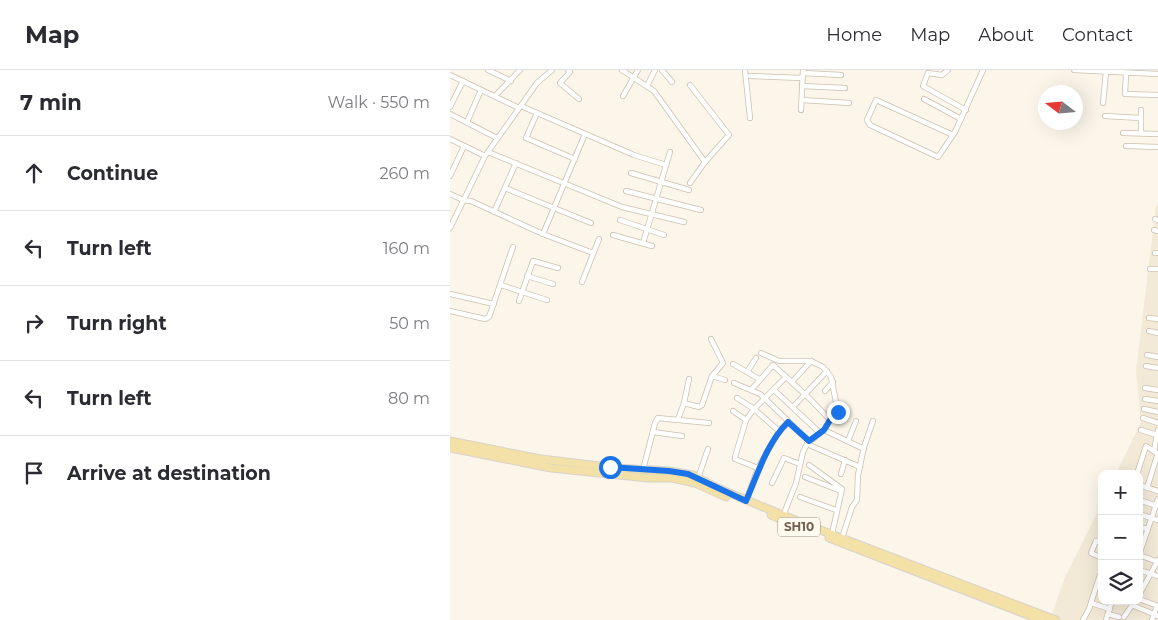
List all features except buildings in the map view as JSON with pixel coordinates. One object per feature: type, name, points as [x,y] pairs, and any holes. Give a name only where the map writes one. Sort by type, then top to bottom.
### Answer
[{"type":"main road","name":"SH10","points":[[450,441],[541,459],[616,468],[682,473],[698,478],[758,508],[832,534],[1056,620]]},
{"type":"main road","name":"SH10","points":[[450,448],[551,468],[648,478],[672,478],[695,483],[1041,620]]},
{"type":"street","points":[[490,70],[510,81]]},
{"type":"street","points":[[495,96],[520,70]]},
{"type":"street","points":[[450,228],[452,219],[486,154],[537,83],[552,70]]},
{"type":"street","points":[[568,70],[570,72],[560,83],[579,99]]},
{"type":"street","points":[[622,70],[654,91],[705,162]]},
{"type":"street","points":[[623,96],[638,70]]},
{"type":"street","points":[[647,86],[655,70]]},
{"type":"street","points":[[662,70],[672,82]]},
{"type":"street","points":[[745,70],[750,118]]},
{"type":"street","points":[[948,70],[942,75],[930,73],[926,75],[923,86],[966,110]]},
{"type":"street","points":[[953,135],[876,100],[867,120],[867,123],[870,125],[938,157],[953,135],[966,110],[983,70]]},
{"type":"street","points":[[1074,70],[1158,74]]},
{"type":"street","points":[[750,76],[830,72],[841,74]]},
{"type":"street","points":[[1103,102],[1106,72]]},
{"type":"street","points":[[1126,73],[1125,94],[1158,95]]},
{"type":"street","points":[[801,110],[803,74]]},
{"type":"street","points":[[450,76],[634,155],[666,165]]},
{"type":"street","points":[[450,107],[462,81]]},
{"type":"street","points":[[690,85],[729,135],[705,162],[690,183]]},
{"type":"street","points":[[802,86],[845,88]]},
{"type":"street","points":[[467,122],[481,90]]},
{"type":"street","points":[[934,93],[927,100],[961,119]]},
{"type":"street","points":[[802,100],[848,103]]},
{"type":"street","points":[[1141,110],[1141,133]]},
{"type":"street","points":[[537,113],[526,138],[574,159]]},
{"type":"street","points":[[450,114],[497,138]]},
{"type":"street","points":[[1105,116],[1141,118]]},
{"type":"street","points":[[1123,133],[1158,134]]},
{"type":"street","points":[[543,234],[585,134]]},
{"type":"street","points":[[450,139],[464,146],[516,163],[622,206],[684,222]]},
{"type":"street","points":[[450,176],[452,165],[464,146]]},
{"type":"street","points":[[1126,146],[1158,147]]},
{"type":"street","points":[[643,243],[670,152]]},
{"type":"street","points":[[494,212],[516,163]]},
{"type":"street","points":[[631,173],[689,190]]},
{"type":"street","points":[[505,188],[591,224]]},
{"type":"street","points":[[626,191],[702,210]]},
{"type":"street","points":[[450,194],[463,200],[471,201],[543,234],[593,253]]},
{"type":"street","points":[[620,220],[664,234]]},
{"type":"street","points":[[613,235],[652,246]]},
{"type":"street","points":[[582,282],[599,239]]},
{"type":"street","points":[[450,311],[485,319],[490,317],[514,248]]},
{"type":"street","points":[[519,301],[532,263],[535,261],[558,268]]},
{"type":"street","points":[[1150,269],[1158,269]]},
{"type":"street","points":[[527,276],[553,284]]},
{"type":"street","points":[[500,285],[548,300]]},
{"type":"street","points":[[450,294],[494,304]]},
{"type":"street","points":[[1149,318],[1158,319]]},
{"type":"street","points":[[1149,331],[1158,333]]},
{"type":"street","points":[[684,403],[699,407],[702,405],[712,376],[724,363],[712,339]]},
{"type":"street","points":[[761,353],[779,361],[811,361],[827,371],[833,382],[838,412],[808,442],[784,516]]},
{"type":"street","points":[[1147,355],[1158,357]]},
{"type":"street","points":[[747,372],[756,358]]},
{"type":"street","points":[[792,382],[811,361]]},
{"type":"street","points":[[733,364],[760,379]]},
{"type":"street","points":[[751,390],[773,364],[830,420]]},
{"type":"street","points":[[1146,366],[1158,368]]},
{"type":"street","points":[[793,407],[827,371]]},
{"type":"street","points":[[712,376],[726,380]]},
{"type":"street","points":[[758,468],[735,458],[746,420],[754,409],[786,377]]},
{"type":"street","points":[[678,419],[684,403],[689,379]]},
{"type":"street","points":[[825,392],[833,382]]},
{"type":"street","points":[[734,383],[751,390],[765,399],[808,442],[860,467]]},
{"type":"street","points":[[1145,388],[1158,390]]},
{"type":"street","points":[[774,390],[821,431],[864,449]]},
{"type":"street","points":[[737,398],[754,409],[779,431]]},
{"type":"street","points":[[1145,398],[1158,401]]},
{"type":"street","points":[[1144,409],[1158,412]]},
{"type":"street","points":[[733,411],[746,420]]},
{"type":"street","points":[[643,470],[658,418],[709,423]]},
{"type":"street","points":[[1143,418],[1158,423]]},
{"type":"street","points":[[848,441],[856,421]]},
{"type":"street","points":[[842,538],[856,500],[860,467],[873,421]]},
{"type":"street","points":[[746,501],[758,468],[779,431],[788,422]]},
{"type":"street","points":[[1141,430],[1158,432],[1157,453],[1147,488]]},
{"type":"street","points":[[653,432],[682,436]]},
{"type":"street","points":[[1138,470],[1146,446],[1157,453]]},
{"type":"street","points":[[698,478],[708,449]]},
{"type":"street","points":[[772,482],[784,458],[800,464]]},
{"type":"street","points":[[841,474],[846,460]]},
{"type":"street","points":[[809,464],[841,488],[842,491]]},
{"type":"street","points":[[805,477],[842,491]]},
{"type":"street","points":[[1143,486],[1158,491]]},
{"type":"street","points":[[832,534],[836,510],[842,491]]},
{"type":"street","points":[[800,496],[836,510]]},
{"type":"street","points":[[1143,543],[1158,500]]},
{"type":"street","points":[[1143,501],[1157,506]]},
{"type":"street","points":[[1142,515],[1158,520]]},
{"type":"street","points":[[1143,528],[1148,529]]},
{"type":"street","points":[[1098,542],[1096,541],[1091,553],[1098,556]]},
{"type":"street","points":[[1143,556],[1158,561],[1143,587]]},
{"type":"street","points":[[1143,571],[1158,576]]},
{"type":"street","points":[[1083,620],[1098,583]]},
{"type":"street","points":[[1137,605],[1155,617],[1157,606],[1143,601]]},
{"type":"street","points":[[1091,603],[1121,617],[1132,605]]},
{"type":"street","points":[[1106,620],[1111,605]]},
{"type":"shaded area","points":[[1156,206],[1158,206],[1158,620],[1050,620],[1065,577],[1098,511],[1098,605],[1143,605],[1143,470],[1118,470],[1141,422],[1136,371]]},
{"type":"route","points":[[610,467],[688,474],[746,501],[758,468],[779,431],[788,422],[809,441],[824,430],[838,412]]}]
